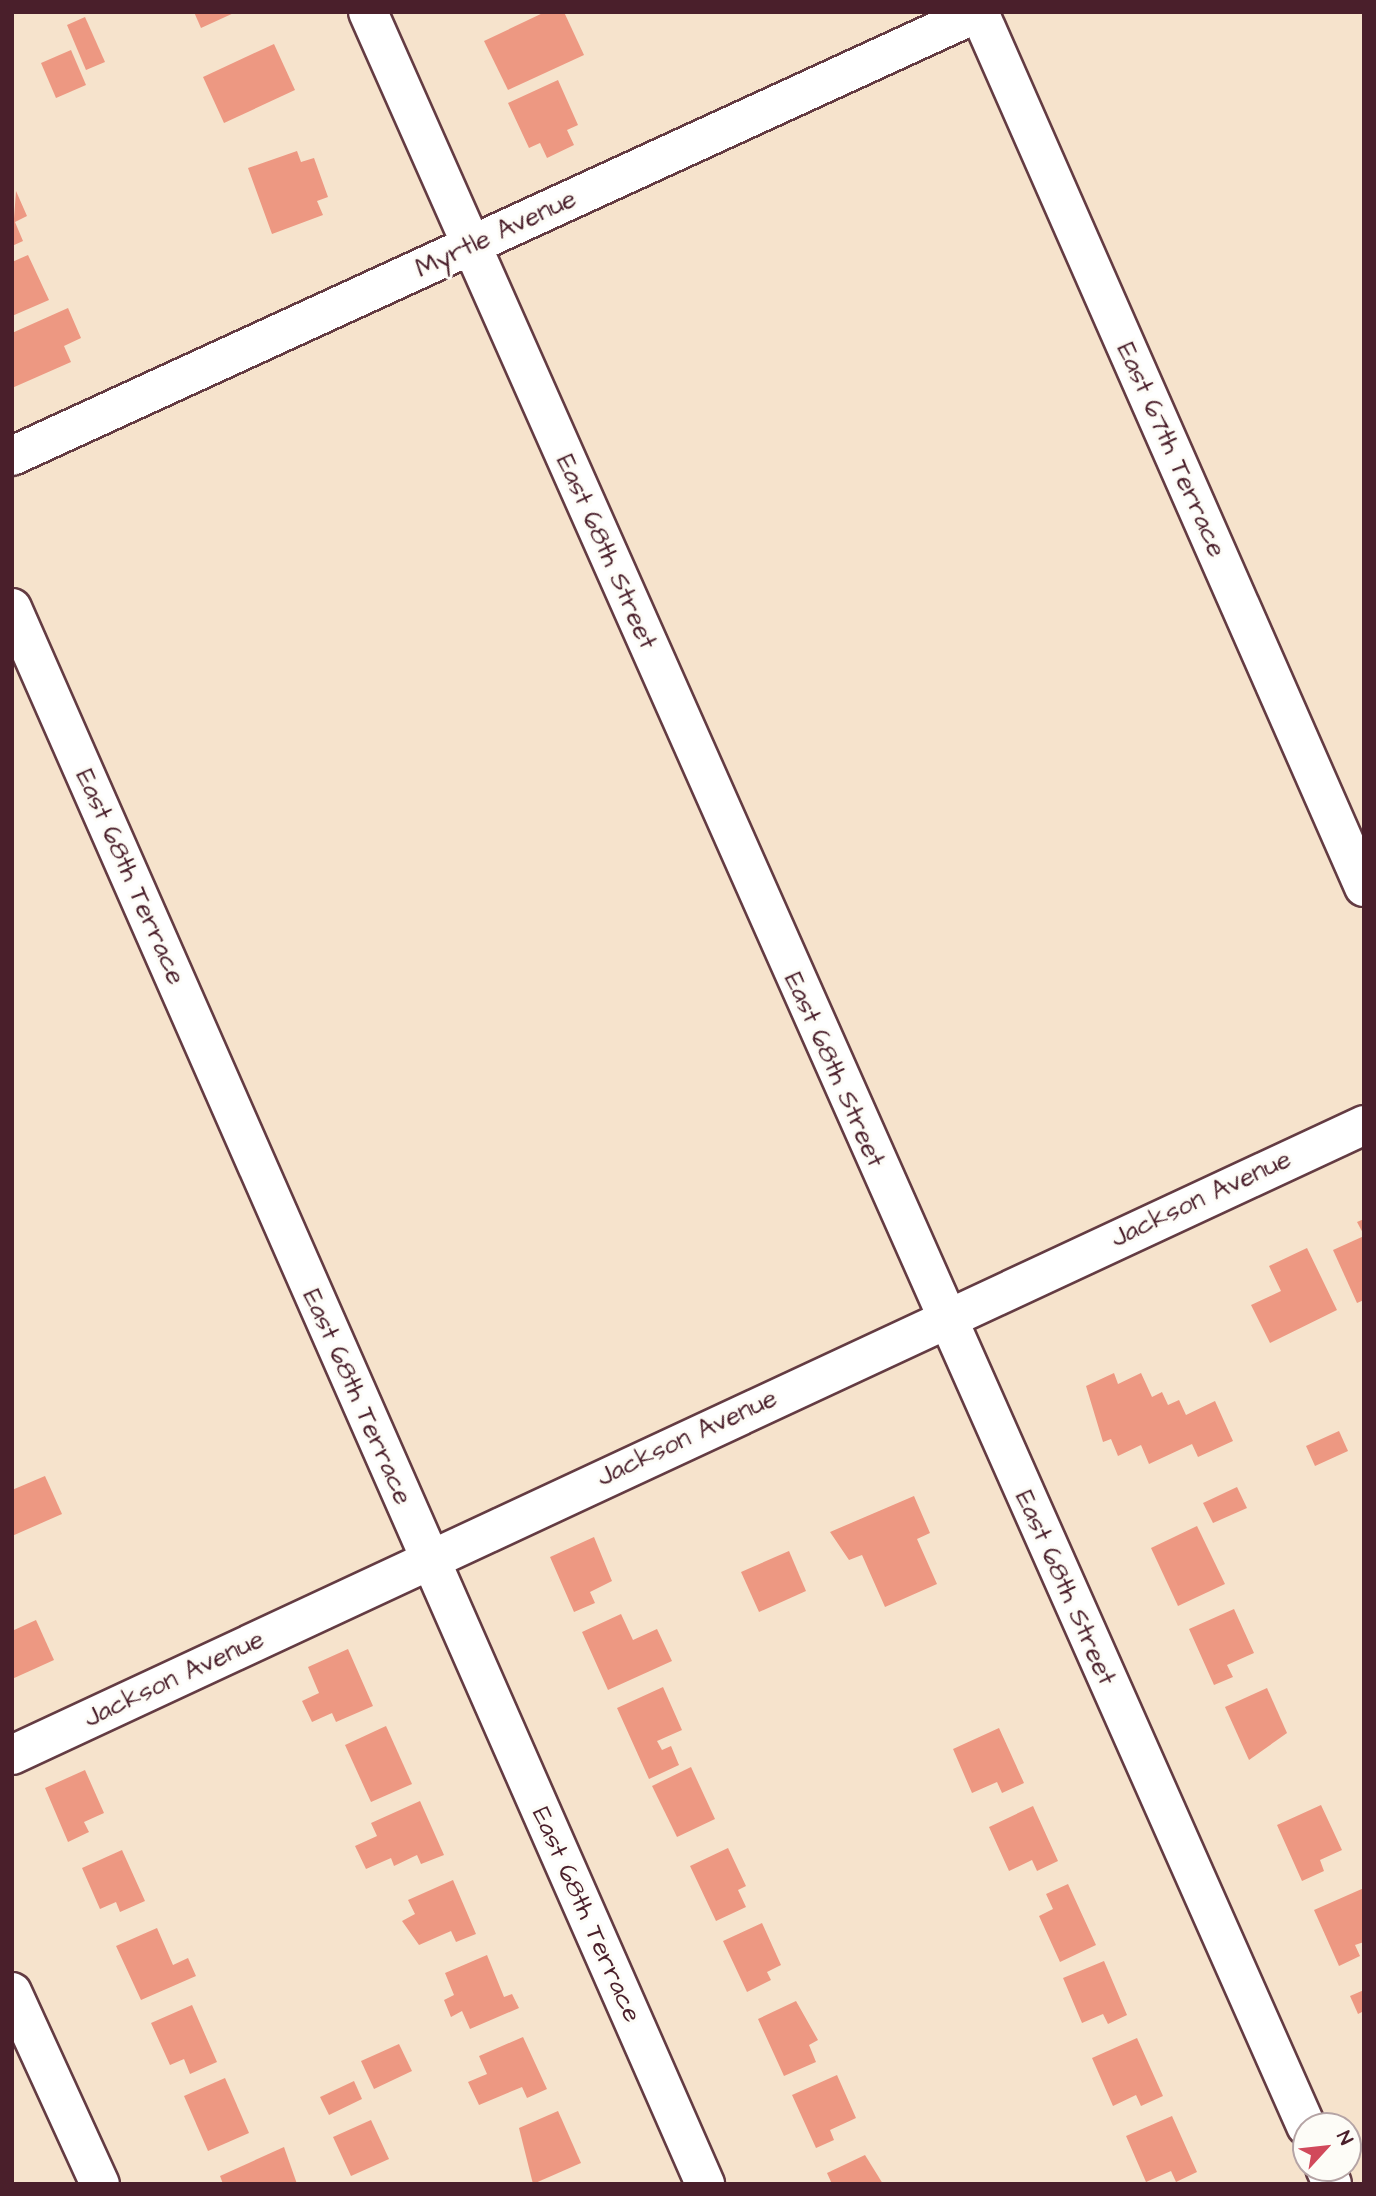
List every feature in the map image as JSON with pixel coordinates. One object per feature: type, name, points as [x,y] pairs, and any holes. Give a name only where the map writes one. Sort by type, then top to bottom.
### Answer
[{"type":"street","name":"East 68th Street","points":[[368,12],[943,1317],[1300,2112]]},
{"type":"street","name":"Myrtle Avenue","points":[[12,456],[979,12]]},
{"type":"street","name":"East 67th Terrace","points":[[979,12],[1364,887]]},
{"type":"street","name":"East 68th Terrace","points":[[12,608],[705,2184]]},
{"type":"street","name":"Jackson Avenue","points":[[12,1755],[943,1317],[1364,1125]]},
{"type":"street","points":[[12,1992],[100,2184]]},
{"type":"building","points":[[194,12],[236,12],[201,28]]},
{"type":"building","points":[[545,12],[564,12],[584,55],[508,90],[484,41]]},
{"type":"building","points":[[85,17],[105,62],[86,70],[67,25]]},
{"type":"building","points":[[274,44],[295,90],[224,123],[203,77]]},
{"type":"building","points":[[71,50],[86,85],[56,98],[41,63]]},
{"type":"building","points":[[558,80],[578,125],[567,130],[574,145],[547,158],[540,143],[529,148],[508,103]]},
{"type":"building","points":[[297,151],[301,162],[314,158],[328,197],[317,201],[323,215],[272,234],[248,168]]},
{"type":"building","points":[[16,191],[27,216],[15,222],[23,241],[12,246]]},
{"type":"building","points":[[28,255],[49,300],[12,316],[12,262]]},
{"type":"building","points":[[68,308],[81,338],[64,346],[71,362],[12,388],[12,333]]},
{"type":"building","points":[[1364,1219],[1364,1235],[1357,1222]]},
{"type":"building","points":[[1364,1236],[1364,1300],[1357,1303],[1333,1250]]},
{"type":"building","points":[[1307,1248],[1337,1310],[1270,1343],[1251,1305],[1281,1291],[1269,1266]]},
{"type":"building","points":[[1114,1373],[1118,1384],[1141,1373],[1152,1397],[1162,1392],[1168,1405],[1179,1400],[1186,1415],[1215,1401],[1233,1441],[1198,1457],[1192,1444],[1149,1464],[1141,1445],[1118,1456],[1111,1439],[1103,1442],[1086,1386]]},
{"type":"building","points":[[1339,1431],[1348,1451],[1315,1466],[1306,1446]]},
{"type":"building","points":[[45,1476],[62,1514],[12,1536],[12,1490]]},
{"type":"building","points":[[1237,1487],[1247,1508],[1213,1523],[1203,1503]]},
{"type":"building","points":[[914,1496],[930,1533],[917,1539],[937,1584],[885,1607],[862,1555],[849,1560],[830,1532]]},
{"type":"building","points":[[1197,1526],[1225,1584],[1178,1606],[1151,1548]]},
{"type":"building","points":[[594,1537],[612,1581],[590,1592],[595,1603],[574,1612],[550,1557]]},
{"type":"building","points":[[789,1551],[806,1591],[759,1612],[741,1572]]},
{"type":"building","points":[[1234,1609],[1254,1653],[1227,1665],[1233,1677],[1214,1685],[1189,1629]]},
{"type":"building","points":[[621,1614],[633,1640],[657,1629],[672,1661],[608,1690],[582,1632]]},
{"type":"building","points":[[36,1620],[54,1660],[12,1679],[12,1631]]},
{"type":"building","points":[[348,1649],[373,1706],[336,1722],[332,1713],[312,1722],[302,1701],[319,1693],[308,1667]]},
{"type":"building","points":[[663,1687],[682,1730],[657,1741],[662,1750],[671,1746],[679,1765],[649,1779],[617,1708]]},
{"type":"building","points":[[1267,1688],[1287,1733],[1249,1760],[1225,1707]]},
{"type":"building","points":[[386,1726],[412,1784],[371,1802],[345,1745]]},
{"type":"building","points":[[999,1728],[1024,1783],[1002,1793],[997,1782],[972,1793],[953,1749]]},
{"type":"building","points":[[691,1767],[715,1819],[677,1837],[652,1786]]},
{"type":"building","points":[[85,1770],[104,1813],[84,1822],[89,1832],[68,1842],[45,1788]]},
{"type":"building","points":[[420,1801],[444,1855],[421,1864],[417,1855],[394,1866],[391,1858],[366,1869],[355,1846],[377,1836],[371,1823]]},
{"type":"building","points":[[1321,1805],[1342,1850],[1320,1860],[1324,1871],[1302,1881],[1277,1825]]},
{"type":"building","points":[[1033,1806],[1058,1861],[1037,1871],[1032,1860],[1009,1871],[989,1827]]},
{"type":"building","points":[[728,1848],[746,1886],[738,1890],[746,1907],[716,1921],[690,1866]]},
{"type":"building","points":[[122,1850],[145,1901],[120,1912],[116,1902],[100,1909],[82,1868]]},
{"type":"building","points":[[453,1880],[476,1934],[456,1942],[451,1931],[419,1945],[402,1921],[415,1914],[408,1900]]},
{"type":"building","points":[[1068,1884],[1096,1945],[1060,1962],[1039,1916],[1053,1909],[1046,1894]]},
{"type":"building","points":[[1364,1888],[1364,1942],[1355,1945],[1360,1956],[1339,1966],[1314,1910]]},
{"type":"building","points":[[762,1923],[781,1965],[767,1972],[771,1980],[747,1992],[723,1941]]},
{"type":"building","points":[[157,1928],[173,1965],[188,1958],[196,1976],[141,2000],[116,1946]]},
{"type":"building","points":[[487,1955],[504,1997],[512,1994],[519,2008],[470,2029],[462,2011],[451,2017],[444,2000],[454,1995],[445,1973]]},
{"type":"building","points":[[1104,1961],[1127,2015],[1108,2024],[1103,2014],[1082,2023],[1063,1978]]},
{"type":"building","points":[[1364,1990],[1364,2011],[1358,2014],[1350,1996]]},
{"type":"building","points":[[796,2001],[818,2040],[809,2045],[816,2062],[784,2076],[758,2019]]},
{"type":"building","points":[[192,2005],[217,2062],[190,2074],[184,2059],[170,2065],[151,2023]]},
{"type":"building","points":[[523,2037],[547,2089],[527,2098],[522,2087],[479,2105],[468,2082],[487,2074],[479,2056]]},
{"type":"building","points":[[1137,2038],[1163,2096],[1141,2106],[1136,2095],[1113,2106],[1092,2058]]},
{"type":"building","points":[[399,2044],[412,2071],[374,2089],[361,2061]]},
{"type":"building","points":[[837,2075],[856,2118],[830,2130],[834,2140],[816,2148],[792,2095]]},
{"type":"building","points":[[225,2078],[249,2133],[208,2151],[184,2096]]},
{"type":"building","points":[[354,2081],[362,2099],[329,2115],[320,2097]]},
{"type":"building","points":[[558,2111],[581,2163],[533,2184],[519,2128]]},
{"type":"building","points":[[1172,2116],[1197,2172],[1176,2182],[1171,2171],[1146,2182],[1126,2136]]},
{"type":"building","points":[[371,2120],[389,2159],[351,2176],[333,2137]]},
{"type":"building","points":[[284,2147],[297,2184],[223,2184],[220,2176]]},
{"type":"building","points":[[865,2155],[883,2184],[832,2184],[827,2173]]}]
